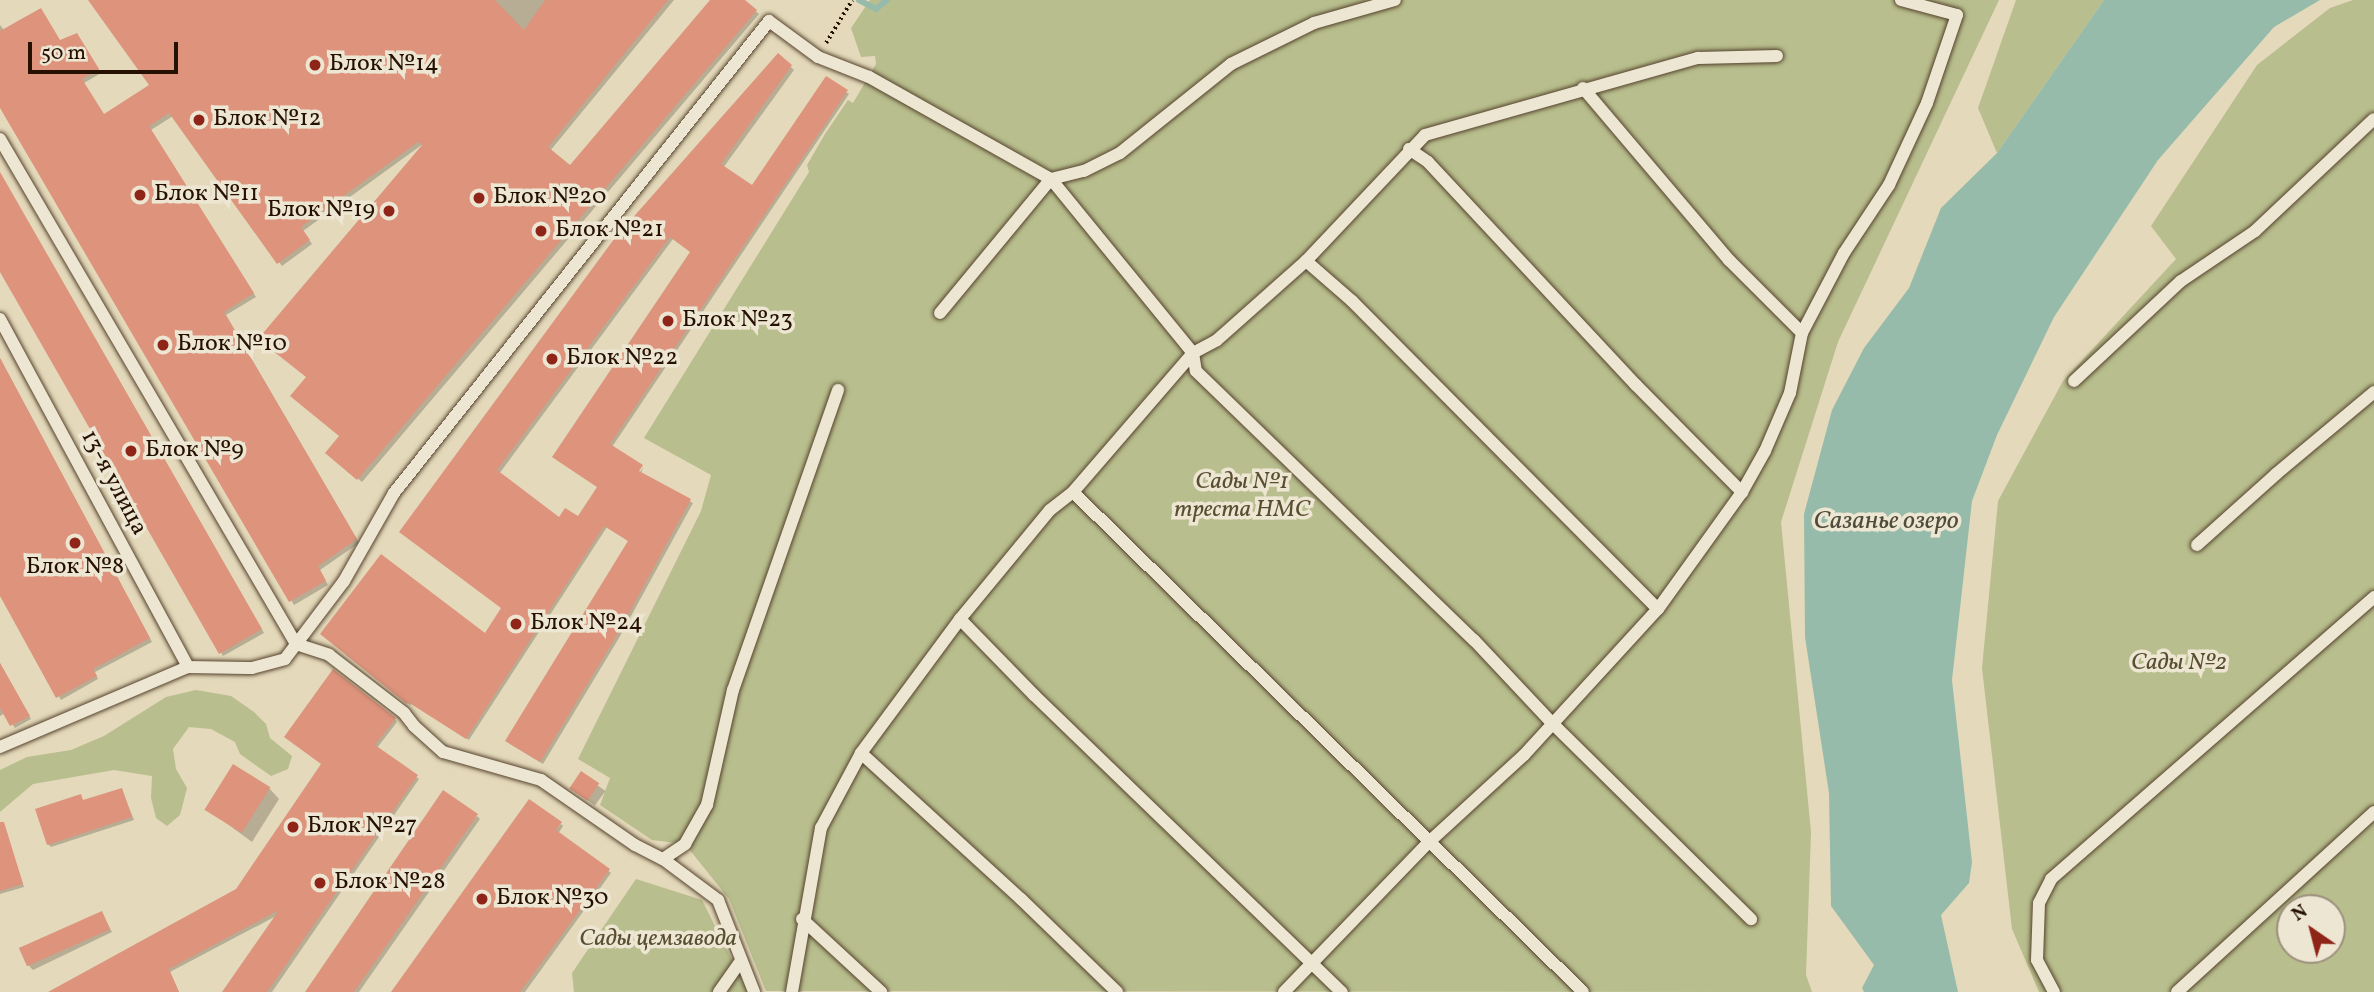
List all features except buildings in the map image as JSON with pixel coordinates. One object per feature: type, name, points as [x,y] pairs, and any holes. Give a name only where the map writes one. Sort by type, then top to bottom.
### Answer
[{"type":"lane","points":[[940,313],[1051,179],[1084,171],[1120,153],[1231,64],[1314,23],[1395,0]]},
{"type":"lane","points":[[1284,992],[1429,842],[1524,755],[1551,722],[1658,609],[1742,492],[1765,451],[1790,393],[1802,332],[1844,253],[1889,186],[1927,103],[1957,15],[1901,0]]},
{"type":"lane","points":[[0,747],[188,667],[252,668],[285,659],[344,581],[394,493],[769,22],[818,57],[869,77],[1051,179],[1193,354],[1196,371],[1475,640],[1551,722],[1751,919]]},
{"type":"lane","points":[[792,992],[802,919],[821,828],[861,753],[960,620],[1050,510],[1073,492],[1193,354],[1217,340],[1306,261],[1425,135],[1583,88],[1698,58],[1777,56]]},
{"type":"lane","points":[[1583,88],[1729,260],[1802,332]]},
{"type":"lane","points":[[2074,381],[2181,281],[2255,231],[2374,119]]},
{"type":"lane","points":[[0,139],[296,644],[329,655],[404,713],[414,726],[443,752],[541,780],[635,845],[663,859],[718,900],[754,992]]},
{"type":"lane","points":[[1409,149],[1428,162],[1636,385],[1742,492]]},
{"type":"lane","points":[[1306,261],[1352,301],[1425,378],[1658,609]]},
{"type":"lane","name":"13-я улица","points":[[0,319],[188,667]]},
{"type":"lane","points":[[663,859],[685,844],[708,805],[733,690],[838,390]]},
{"type":"lane","points":[[2197,545],[2374,392]]},
{"type":"lane","points":[[1073,492],[1583,992]]},
{"type":"lane","points":[[2054,992],[2038,960],[2039,903],[2051,879],[2374,597]]},
{"type":"lane","points":[[960,620],[1034,695],[1342,992]]},
{"type":"lane","points":[[861,753],[1021,898],[1117,992]]},
{"type":"lane","points":[[2177,992],[2374,812]]},
{"type":"lane","points":[[802,919],[881,992]]},
{"type":"lane","points":[[719,992],[741,961]]},
{"type":"path","points":[[818,57],[852,0]]},
{"type":"green space","name":"Сады №1 треста НМС","points":[[870,0],[1999,0],[1838,342],[1781,522],[1811,832],[1806,975],[1812,992],[766,991],[729,899],[685,844],[652,840],[600,805],[610,778],[578,759],[701,511],[711,475],[644,438],[809,172],[807,165],[825,134],[848,100],[853,103],[876,64],[875,56],[861,57],[851,28]]},
{"type":"green space","points":[[2016,0],[2104,0],[1997,153],[1978,108]]},
{"type":"green space","name":"Сады №2","points":[[2353,0],[2374,0],[2374,992],[2039,992],[2012,929],[1982,668],[1998,501],[2063,381],[2176,259],[2151,226],[2257,65],[2330,8]]},
{"type":"green space","points":[[196,690],[231,696],[254,712],[266,724],[270,738],[292,756],[288,769],[271,776],[240,754],[235,742],[211,729],[189,727],[173,749],[176,769],[187,788],[180,815],[167,826],[156,818],[151,798],[152,776],[114,770],[33,784],[0,812],[0,770],[27,757],[71,750],[104,736],[166,697]]},
{"type":"green space","name":"Сады цемзавода","points":[[636,879],[702,900],[748,992],[574,992],[572,973]]},
{"type":"water","name":"Сазанье озеро","points":[[2104,0],[2320,0],[2274,27],[2158,160],[2054,317],[1997,435],[1972,501],[1952,680],[1972,862],[1969,883],[1941,915],[1958,992],[1864,992],[1862,988],[1874,965],[1831,906],[1829,793],[1805,637],[1804,514],[1832,410],[1864,348],[1909,288],[1941,208],[1997,153]]},
{"type":"waterway","points":[[859,0],[876,9],[887,0]]},
{"type":"place","name":"Блок №14","points":[[315,65]]},
{"type":"place","name":"Блок №12","points":[[199,120]]},
{"type":"place","name":"Блок №11","points":[[140,195]]},
{"type":"place","name":"Блок №20","points":[[479,198]]},
{"type":"place","name":"Блок №19","points":[[389,211]]},
{"type":"place","name":"Блок №21","points":[[541,231]]},
{"type":"place","name":"Блок №23","points":[[668,321]]},
{"type":"place","name":"Блок №10","points":[[163,345]]},
{"type":"place","name":"Блок №22","points":[[552,359]]},
{"type":"place","name":"Блок №9","points":[[131,451]]},
{"type":"place","name":"Блок №8","points":[[75,543]]},
{"type":"place","name":"Блок №24","points":[[516,624]]},
{"type":"place","name":"Блок №27","points":[[293,827]]},
{"type":"place","name":"Блок №28","points":[[320,883]]},
{"type":"place","name":"Блок №30","points":[[482,899]]}]
